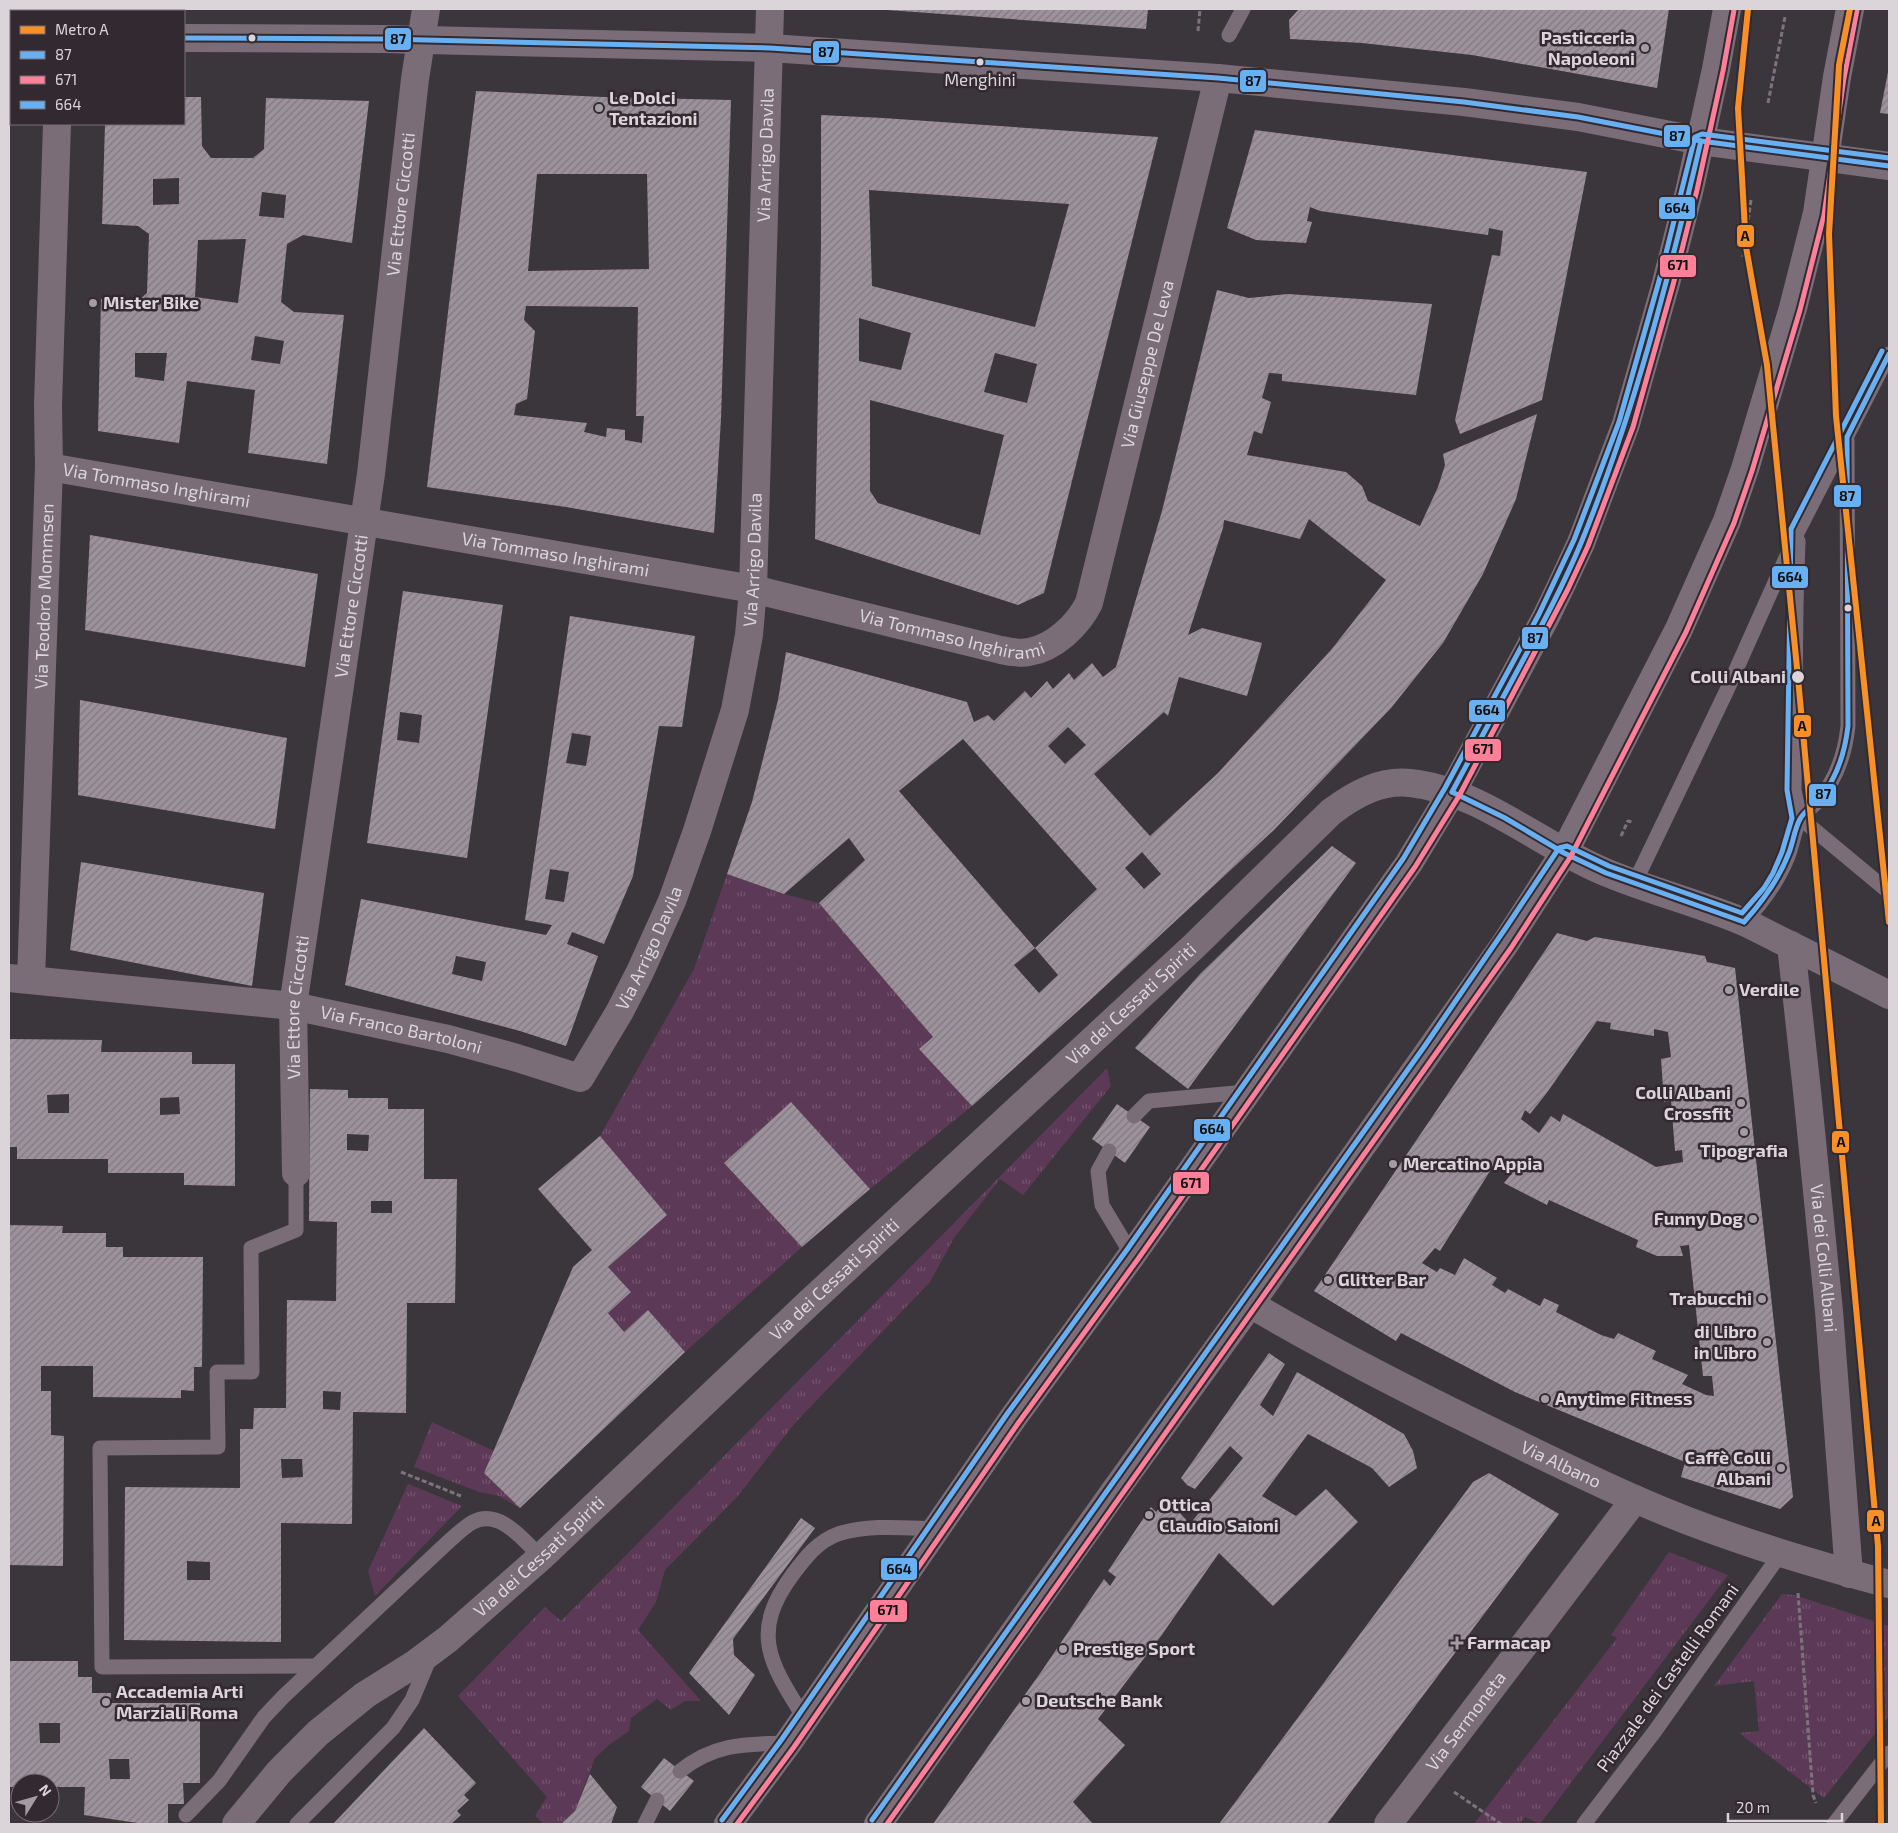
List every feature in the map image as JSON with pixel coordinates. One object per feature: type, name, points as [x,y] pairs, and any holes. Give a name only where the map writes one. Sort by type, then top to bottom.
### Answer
[{"type":"main road","points":[[728,1824],[788,1743],[1040,1380],[1132,1255],[1409,863],[1452,792],[1546,618],[1581,543],[1626,424],[1666,283],[1701,141],[1728,9]]},
{"type":"main road","points":[[878,1824],[1505,944],[1564,853],[1654,679],[1727,521],[1761,419],[1793,308],[1817,213],[1837,77],[1850,9]]},
{"type":"street","name":"Via Ettore Ciccotti","points":[[296,1173],[293,1006],[371,474],[426,9]]},
{"type":"street","name":"Via Arrigo Davila","points":[[580,1078],[620,1011],[666,917],[694,840],[735,710],[749,635],[754,589],[770,9]]},
{"type":"street","points":[[185,38],[421,40],[770,48],[1218,78],[1464,102],[1578,117],[1701,141],[1889,166]]},
{"type":"street","name":"Via Giuseppe De Leva","points":[[1056,640],[1078,621],[1089,603],[1218,78]]},
{"type":"street","name":"Via Teodoro Mommsen","points":[[20,979],[49,467],[48,404],[57,125]]},
{"type":"street","name":"Via Tommaso Inghirami","points":[[49,467],[754,589],[1001,650],[1030,652],[1056,640]]},
{"type":"street","name":"Via dei Cessati Spiriti","points":[[236,1824],[279,1772],[318,1733],[364,1695],[433,1651],[542,1557],[810,1302],[1193,946],[1331,812],[1354,796],[1384,784],[1410,783],[1452,792],[1505,818],[1564,853],[1606,873],[1744,922],[1889,995]]},
{"type":"street","name":"Via dei Colli Albani","points":[[1790,945],[1829,1311],[1849,1574]]},
{"type":"street","name":"Via Franco Bartoloni","points":[[20,979],[293,1006],[448,1039],[580,1078]]},
{"type":"street","name":"Via Albano","points":[[1250,1304],[1378,1375],[1544,1457],[1635,1499],[1740,1540],[1849,1574],[1889,1584]]},
{"type":"street","name":"Via Sermoneta","points":[[1388,1824],[1635,1499]]},
{"type":"lane","points":[[1228,34],[1243,9]]},
{"type":"lane","points":[[1635,882],[1742,657],[1798,531],[1889,354]]},
{"type":"lane","points":[[1800,818],[1815,804],[1840,765],[1848,726],[1846,437]]},
{"type":"lane","points":[[1744,922],[1770,892],[1780,876],[1789,855],[1800,818],[1794,790],[1798,531]]},
{"type":"lane","points":[[1800,818],[1889,892]]},
{"type":"lane","points":[[1134,1116],[1149,1101],[1246,1092]]},
{"type":"lane","points":[[1109,1151],[1098,1171],[1102,1205],[1132,1255]]},
{"type":"lane","points":[[296,1173],[296,1230],[251,1248],[252,1372],[217,1372],[218,1447],[100,1448],[102,1667],[315,1666]]},
{"type":"lane","points":[[186,1815],[219,1781],[264,1717],[315,1666],[448,1542],[473,1523],[485,1518],[499,1521],[512,1529],[542,1557]]},
{"type":"lane","points":[[805,1718],[777,1673],[770,1655],[767,1636],[769,1620],[781,1589],[812,1550],[836,1535],[852,1530],[892,1528],[937,1529]]},
{"type":"lane","name":"Piazzale dei Castelli Romani","points":[[1584,1824],[1655,1731],[1780,1553]]},
{"type":"lane","points":[[297,1824],[393,1728],[412,1700],[433,1651]]},
{"type":"lane","points":[[680,1771],[695,1759],[720,1750],[740,1745],[788,1743]]},
{"type":"lane","points":[[1834,1824],[1889,1753]]},
{"type":"lane","points":[[645,1824],[657,1800]]},
{"type":"path","points":[[1198,31],[1200,9]]},
{"type":"path","points":[[1768,103],[1784,17]]},
{"type":"path","points":[[1743,257],[1751,200]]},
{"type":"path","points":[[1621,836],[1628,821],[1635,823]]},
{"type":"path","points":[[401,1472],[470,1501],[478,1507],[485,1518]]},
{"type":"path","points":[[1780,1553],[1798,1592],[1813,1795],[1819,1810]]},
{"type":"path","points":[[1477,1808],[1501,1824]]},
{"type":"green space","points":[[727,874],[784,894],[819,903],[933,1037],[919,1049],[972,1106],[870,1189],[791,1102],[724,1163],[802,1247],[685,1352],[648,1310],[624,1332],[608,1313],[631,1292],[608,1267],[667,1215],[600,1136],[694,969]]},
{"type":"green space","points":[[1107,1068],[1111,1086],[1023,1195],[1000,1179],[954,1238],[930,1282],[795,1423],[737,1497],[665,1570],[656,1602],[638,1630],[701,1701],[685,1701],[671,1710],[657,1699],[631,1718],[629,1731],[595,1758],[575,1811],[561,1824],[544,1824],[535,1816],[547,1797],[458,1696],[545,1607],[561,1621]]},
{"type":"green space","points":[[432,1422],[494,1451],[484,1473],[520,1508],[499,1496],[479,1492],[414,1467]]},
{"type":"green space","points":[[408,1484],[462,1506],[375,1596],[368,1571]]},
{"type":"green space","points":[[1669,1552],[1728,1575],[1540,1824],[1525,1817],[1519,1824],[1474,1824],[1617,1638],[1611,1635]]},
{"type":"green space","points":[[1782,1594],[1794,1595],[1889,1626],[1889,1716],[1824,1798],[1739,1733],[1759,1731],[1754,1681],[1714,1686]]},
{"type":"building","points":[[887,9],[1148,9],[1146,29]]},
{"type":"building","points":[[1299,9],[1669,9],[1657,88],[1472,55],[1362,43],[1290,39],[1289,20]]},
{"type":"building","points":[[1888,72],[1889,114],[1880,113]]},
{"type":"building","points":[[476,91],[603,97],[731,100],[721,419],[714,533],[566,507],[427,487]],"holes":[[[537,174],[647,174],[649,269],[528,271]],[[526,306],[638,307],[636,416],[644,416],[642,443],[625,440],[625,430],[607,428],[606,437],[584,432],[587,423],[514,415],[516,404],[527,399],[535,331],[524,320]]]},
{"type":"building","points":[[185,97],[201,97],[202,146],[211,158],[253,158],[264,149],[266,98],[369,101],[352,243],[303,235],[287,244],[281,302],[294,312],[344,315],[327,464],[248,453],[255,390],[187,381],[179,443],[98,431],[101,299],[138,301],[147,293],[149,234],[138,226],[102,224],[105,125],[185,125]],"holes":[[[179,178],[179,204],[153,205],[153,179]],[[262,192],[286,195],[284,218],[259,216]],[[246,239],[238,303],[195,297],[198,240]],[[255,336],[284,341],[280,364],[251,360]],[[135,353],[167,353],[164,381],[135,377]]]},
{"type":"building","points":[[821,115],[1158,137],[1044,593],[1018,605],[815,539],[821,245]],"holes":[[[869,190],[1069,204],[1035,327],[872,286]],[[859,318],[911,333],[901,370],[859,361]],[[995,353],[1037,364],[1027,403],[984,392]],[[870,400],[1004,435],[980,535],[878,503],[870,491]]]},
{"type":"building","points":[[1255,130],[1587,172],[1542,400],[1460,434],[1455,420],[1492,255],[1500,256],[1503,231],[1489,228],[1488,235],[1320,211],[1310,207],[1307,221],[1312,222],[1306,243],[1256,240],[1227,228]]},
{"type":"building","points":[[1217,290],[1249,298],[1288,294],[1432,304],[1416,395],[1282,381],[1282,374],[1269,373],[1262,398],[1271,402],[1262,434],[1254,431],[1247,455],[1346,472],[1362,486],[1368,501],[1420,526],[1438,487],[1445,465],[1443,454],[1537,414],[1516,499],[1483,574],[1443,643],[1391,708],[1274,830],[972,1106],[919,1049],[933,1037],[819,903],[865,860],[849,838],[784,894],[727,874],[752,802],[778,700],[786,652],[967,702],[974,722],[988,715],[994,721],[1025,691],[1031,698],[1047,681],[1053,689],[1069,673],[1074,680],[1092,663],[1103,677],[1116,667],[1162,511]],"holes":[[[1309,519],[1386,580],[1331,650],[1218,773],[1150,836],[1094,774],[1164,712],[1168,716],[1179,677],[1247,696],[1262,643],[1202,628],[1188,635],[1224,520],[1300,539]],[[1068,727],[1086,745],[1065,764],[1048,746]],[[963,739],[1097,889],[1035,948],[899,791]],[[1142,852],[1161,874],[1144,889],[1125,868]],[[1035,948],[1058,975],[1039,993],[1014,965]]]},
{"type":"building","points":[[90,535],[318,574],[305,667],[85,630]]},
{"type":"building","points":[[403,591],[503,605],[467,858],[367,843]],"holes":[[[400,712],[422,715],[419,743],[397,740]]]},
{"type":"building","points":[[570,616],[695,636],[682,727],[659,726],[633,876],[604,944],[572,932],[567,944],[598,956],[566,1046],[520,1031],[345,985],[361,899],[546,935],[552,925],[525,920]],"holes":[[[572,733],[591,736],[586,766],[566,763]],[[550,869],[569,872],[564,902],[545,899]],[[456,956],[486,962],[482,981],[452,974]]]},
{"type":"building","points":[[80,700],[287,738],[275,829],[78,795]]},
{"type":"building","points":[[1332,846],[1356,863],[1188,1089],[1135,1048],[1200,974]]},
{"type":"building","points":[[81,862],[264,893],[252,986],[70,950]]},
{"type":"building","points":[[1557,933],[1587,941],[1595,937],[1705,956],[1707,962],[1735,968],[1793,1497],[1780,1509],[1681,1477],[1685,1462],[1515,1392],[1401,1333],[1396,1341],[1314,1291]],"holes":[[[1597,1021],[1611,1023],[1610,1029],[1654,1036],[1654,1029],[1668,1032],[1671,1057],[1661,1059],[1664,1102],[1671,1101],[1675,1151],[1682,1150],[1683,1162],[1656,1167],[1563,1114],[1560,1122],[1551,1116],[1539,1133],[1521,1119],[1525,1110],[1530,1114],[1546,1094]],[[1495,1163],[1512,1173],[1504,1183],[1547,1205],[1549,1200],[1638,1240],[1636,1247],[1657,1256],[1683,1256],[1680,1246],[1689,1245],[1703,1376],[1712,1376],[1714,1396],[1706,1395],[1682,1384],[1688,1375],[1652,1359],[1656,1351],[1618,1333],[1614,1339],[1601,1335],[1556,1312],[1559,1305],[1544,1298],[1540,1306],[1508,1289],[1505,1293],[1492,1285],[1497,1278],[1464,1258],[1455,1275],[1440,1268],[1437,1272],[1422,1263],[1435,1248],[1440,1251]]]},
{"type":"building","points":[[9,1039],[102,1040],[101,1052],[192,1052],[192,1064],[235,1064],[235,1186],[184,1185],[184,1173],[108,1173],[108,1159],[17,1159],[17,1147],[9,1147]],"holes":[[[69,1094],[69,1113],[48,1113],[47,1095]],[[179,1097],[180,1114],[160,1115],[160,1098]]]},
{"type":"building","points":[[310,1089],[348,1090],[348,1098],[388,1098],[388,1109],[424,1109],[424,1179],[457,1179],[455,1303],[407,1303],[406,1413],[353,1412],[352,1524],[281,1523],[281,1642],[124,1640],[125,1487],[240,1488],[240,1429],[253,1429],[254,1408],[286,1408],[287,1300],[336,1301],[337,1222],[309,1221]],"holes":[[[347,1134],[369,1135],[368,1151],[347,1150]],[[371,1201],[392,1201],[392,1213],[371,1213]],[[323,1391],[341,1392],[340,1410],[323,1409]],[[281,1459],[302,1459],[303,1477],[282,1478]],[[187,1561],[210,1562],[210,1580],[187,1580]]]},
{"type":"building","points":[[791,1102],[870,1189],[802,1247],[724,1163]]},
{"type":"building","points":[[1117,1104],[1150,1127],[1125,1163],[1092,1139]]},
{"type":"building","points":[[600,1136],[667,1215],[608,1267],[631,1292],[608,1313],[624,1332],[648,1310],[685,1352],[520,1508],[484,1473],[573,1267],[592,1250],[538,1189]]},
{"type":"building","points":[[9,1225],[63,1226],[62,1233],[106,1233],[106,1247],[123,1247],[123,1257],[203,1257],[202,1367],[194,1367],[194,1391],[181,1390],[181,1398],[93,1397],[93,1366],[41,1366],[41,1391],[51,1391],[51,1435],[64,1436],[63,1566],[9,1565]]},
{"type":"building","points":[[1269,1353],[1285,1364],[1260,1405],[1273,1416],[1297,1372],[1404,1434],[1413,1451],[1417,1468],[1389,1487],[1372,1468],[1308,1434],[1262,1496],[1296,1516],[1326,1489],[1358,1522],[1273,1606],[1219,1553],[1161,1636],[1098,1719],[1125,1745],[1073,1802],[1093,1824],[933,1824],[1041,1672],[1104,1579],[1110,1586],[1116,1577],[1108,1571],[1151,1507],[1156,1512],[1167,1499],[1190,1524],[1243,1458],[1230,1446],[1195,1489],[1187,1485],[1181,1478]]},
{"type":"building","points":[[1489,1473],[1559,1514],[1327,1824],[1219,1824],[1473,1482]]},
{"type":"building","points":[[801,1518],[815,1528],[733,1639],[734,1655],[755,1675],[729,1715],[689,1673]]},
{"type":"building","points":[[9,1661],[78,1661],[78,1677],[92,1677],[92,1693],[111,1693],[111,1703],[200,1703],[200,1783],[183,1783],[184,1804],[168,1804],[168,1824],[144,1824],[84,1815],[85,1787],[60,1787],[60,1773],[10,1773],[10,1787]],"holes":[[[39,1723],[60,1723],[60,1743],[40,1743]],[[109,1759],[129,1759],[130,1779],[110,1779]]]},
{"type":"building","points":[[424,1728],[476,1783],[464,1795],[469,1800],[457,1811],[461,1815],[451,1824],[333,1824]]},
{"type":"building","points":[[664,1758],[694,1781],[670,1811],[641,1787]]},
{"type":"building","points":[[590,1774],[617,1807],[611,1824],[561,1824],[575,1811]]},
{"type":"metro line","name":"A","points":[[1748,9],[1738,108],[1746,247],[1767,365],[1798,678],[1878,1546],[1881,1824]]},
{"type":"metro line","name":"A","points":[[1850,9],[1839,65],[1829,234],[1836,416],[1889,922]]},
{"type":"transit line","name":"671","points":[[737,1824],[794,1747],[1019,1422],[1138,1259],[1415,867],[1459,796],[1568,589],[1588,546],[1633,427],[1673,285],[1697,190],[1723,71],[1734,10]]},
{"type":"transit line","name":"671","points":[[887,1824],[1511,948],[1571,856],[1686,632],[1734,523],[1752,471],[1800,310],[1824,215],[1844,78],[1857,10]]},
{"type":"transit line","name":"87","points":[[185,38],[383,39],[770,48],[1218,78],[1464,102],[1578,117],[1701,141],[1889,166]]},
{"type":"transit line","name":"664","points":[[722,1820],[782,1739],[1007,1414],[1126,1251],[1403,859],[1445,788],[1539,614],[1574,540],[1619,422],[1659,281],[1695,137],[1702,134],[1889,158]]},
{"type":"transit line","name":"87","points":[[1452,792],[1538,633],[1581,543],[1600,494],[1618,445],[1649,345],[1701,141]]},
{"type":"transit line","name":"664","points":[[872,1820],[1424,1047],[1559,848],[1567,846],[1609,866],[1742,913],[1764,888],[1782,852],[1792,818],[1787,790],[1791,529],[1882,351]]},
{"type":"transit line","name":"87","points":[[1744,922],[1774,882],[1784,865],[1800,819],[1827,789],[1843,754],[1848,726],[1847,437],[1889,354]]},
{"type":"transit line","name":"87","points":[[1452,792],[1505,818],[1564,853],[1606,873],[1744,922]]},
{"type":"place","name":"Pasticceria Napoleoni","points":[[1645,48]]},
{"type":"place","name":"Menghini","points":[[980,62]]},
{"type":"place","name":"Le Dolci Tentazioni","points":[[599,108]]},
{"type":"place","name":"Mister Bike","points":[[93,303]]},
{"type":"place","name":"Colli Albani","points":[[1798,677]]},
{"type":"place","name":"Verdile","points":[[1729,990]]},
{"type":"place","name":"Colli Albani Crossfit","points":[[1741,1103]]},
{"type":"place","name":"Tipografia","points":[[1744,1132]]},
{"type":"place","name":"Mercatino Appia","points":[[1393,1164]]},
{"type":"place","name":"Funny Dog","points":[[1753,1219]]},
{"type":"place","name":"Glitter Bar","points":[[1328,1280]]},
{"type":"place","name":"Trabucchi","points":[[1762,1299]]},
{"type":"place","name":"di Libro in Libro","points":[[1767,1342]]},
{"type":"place","name":"Anytime Fitness","points":[[1545,1399]]},
{"type":"place","name":"Caffè Colli Albani","points":[[1781,1468]]},
{"type":"place","name":"Ottica Claudio Saioni","points":[[1149,1515]]},
{"type":"place","name":"Farmacap","points":[[1457,1643]]},
{"type":"place","name":"Prestige Sport","points":[[1063,1649]]},
{"type":"place","name":"Deutsche Bank","points":[[1026,1701]]},
{"type":"place","name":"Accademia Arti Marziali Roma","points":[[106,1702]]}]
